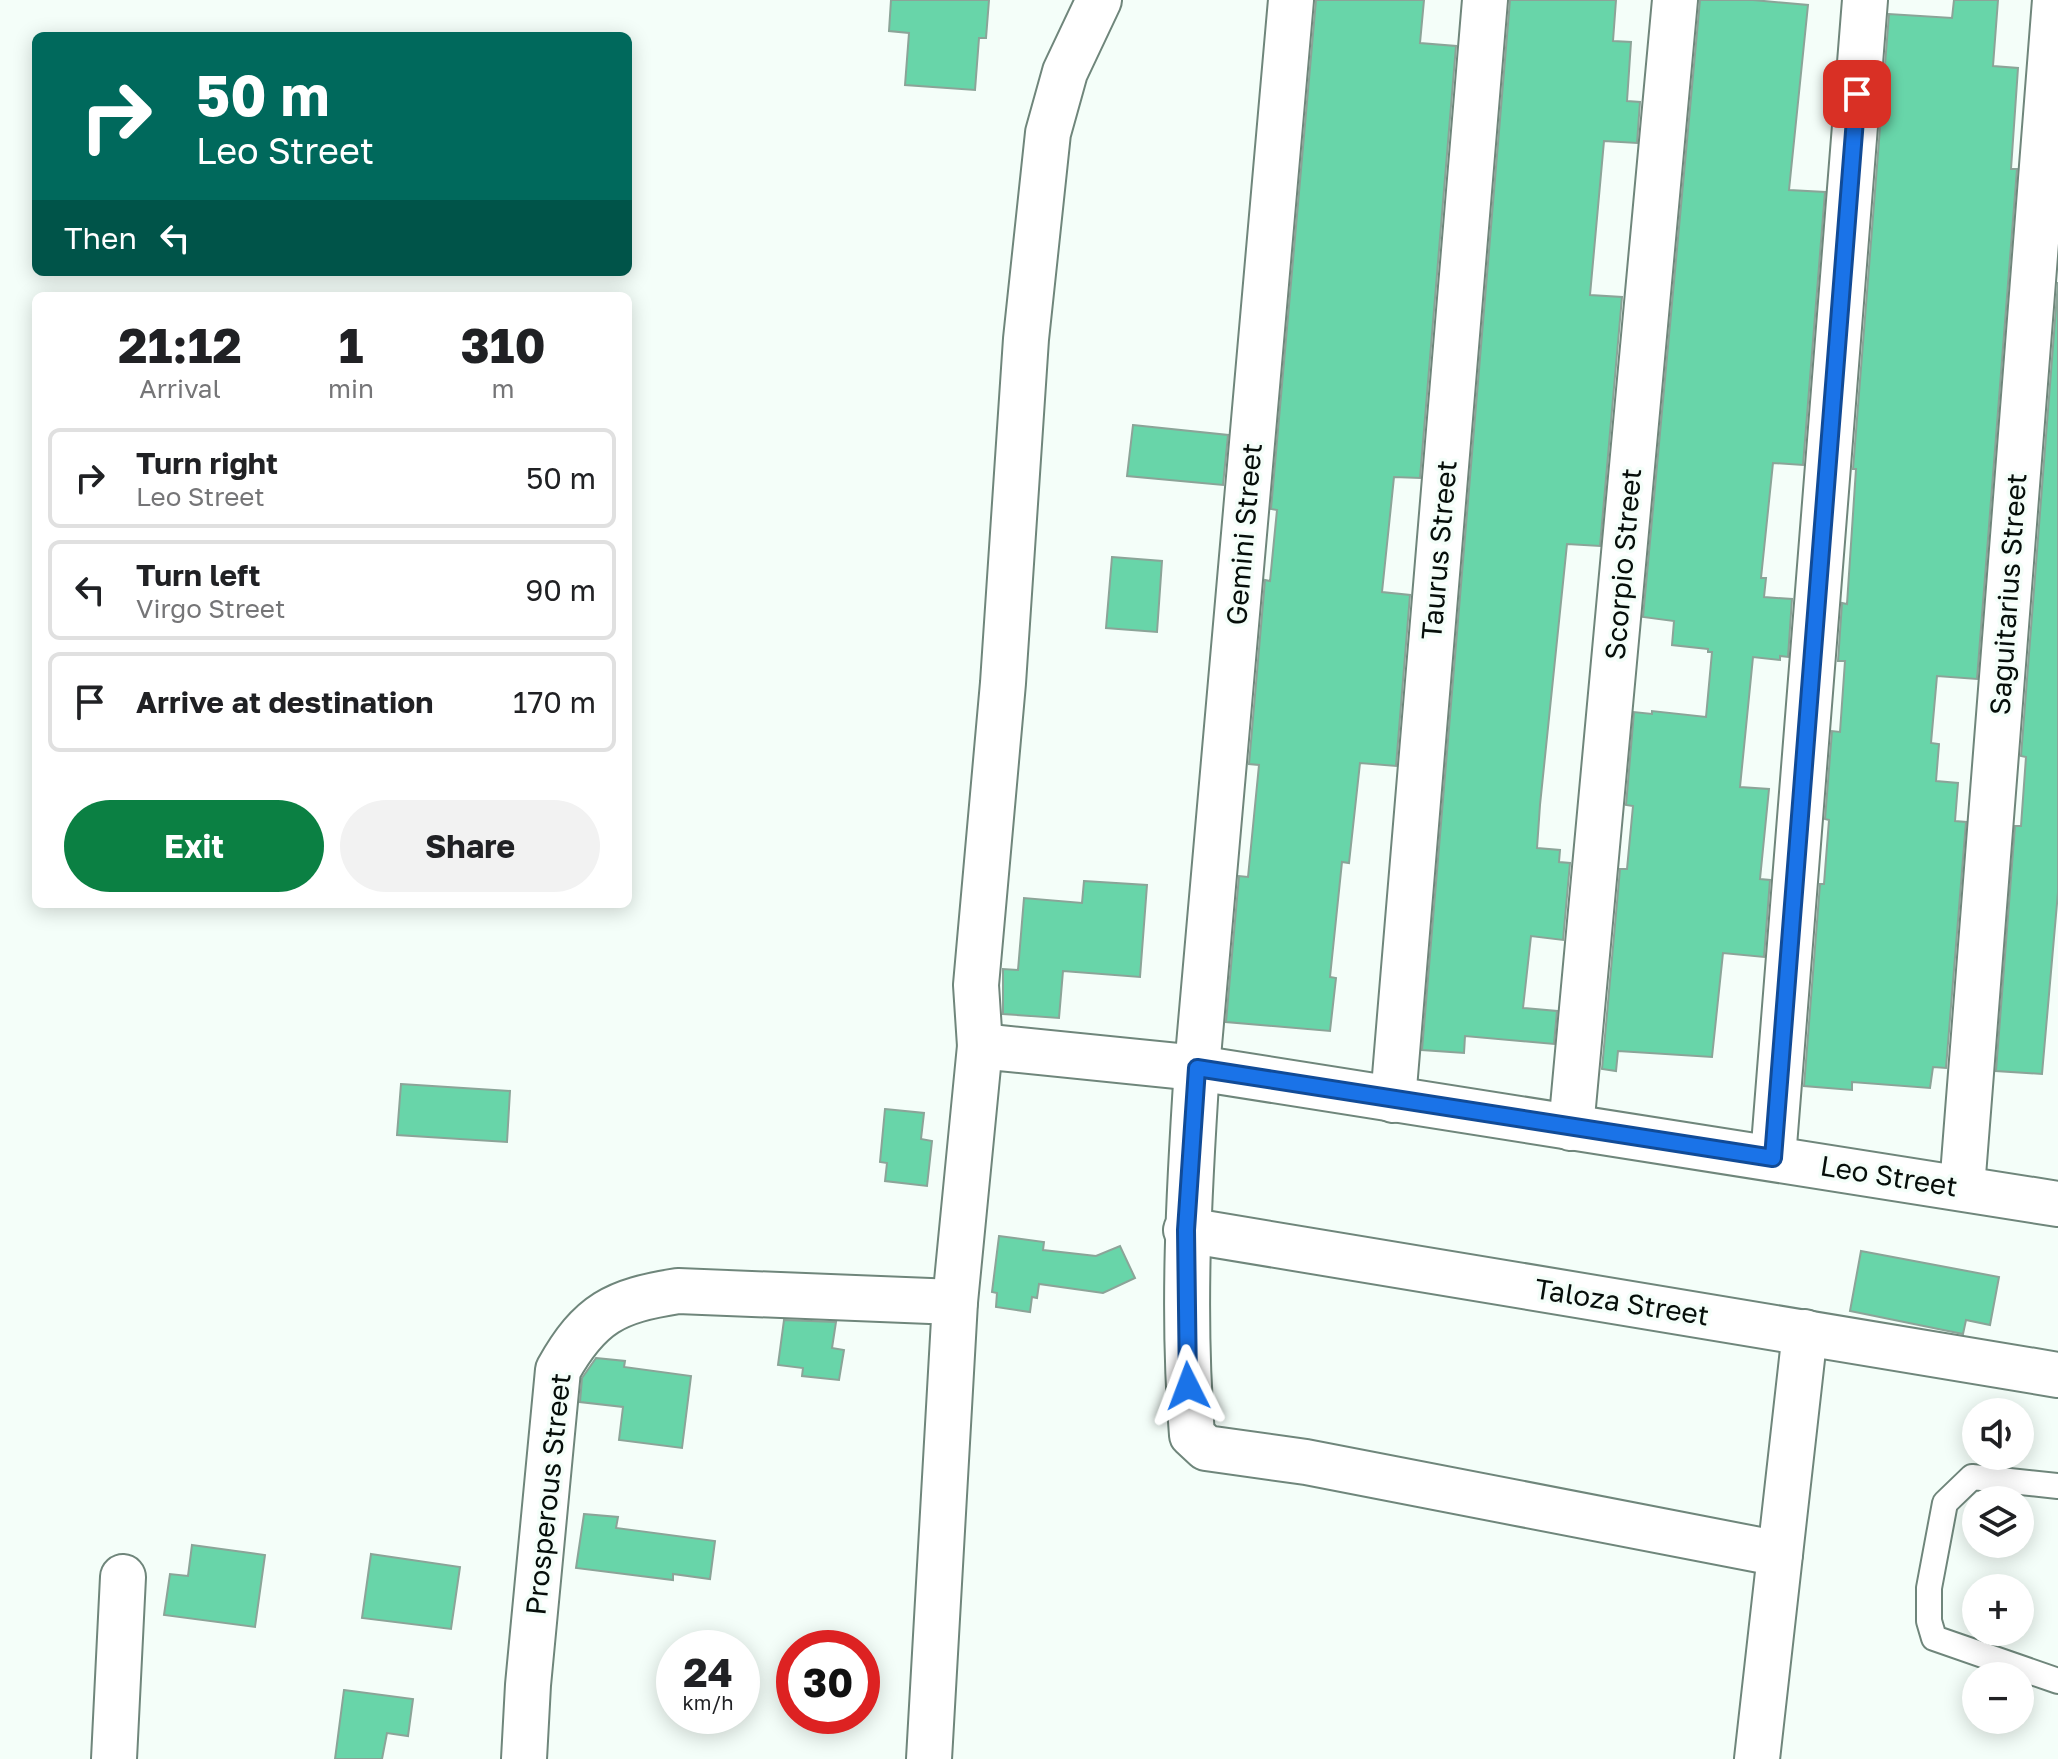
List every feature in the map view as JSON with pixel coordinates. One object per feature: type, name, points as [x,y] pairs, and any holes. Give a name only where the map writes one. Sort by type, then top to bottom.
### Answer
[{"type":"street","points":[[929,1759],[955,1302],[980,1046],[976,985],[1003,683],[1026,339],[1048,133],[1065,72],[1099,0]]},
{"type":"street","name":"Gemini Street","points":[[1291,0],[1197,1068],[1186,1230],[1186,1362],[1192,1435],[1206,1448],[1321,1465],[1780,1554]]},
{"type":"street","name":"Taurus Street","points":[[1393,1100],[1485,0]]},
{"type":"street","name":"Scorpio Street","points":[[1571,1128],[1675,0]]},
{"type":"street","points":[[1773,1158],[1865,0]]},
{"type":"street","name":"Saguitarius Street","points":[[1962,1188],[2055,0]]},
{"type":"street","name":"Leo Street","points":[[980,1046],[1197,1068],[2058,1204]]},
{"type":"street","name":"Taloza Street","points":[[1186,1230],[2058,1375]]},
{"type":"street","name":"Prosperous Street","points":[[524,1759],[528,1685],[558,1370],[572,1343],[589,1324],[635,1298],[678,1291],[955,1302]]},
{"type":"street","points":[[1757,1759],[1805,1332]]},
{"type":"street","points":[[114,1759],[123,1577]]},
{"type":"lane","points":[[2058,1486],[1972,1477],[1945,1503],[1929,1588],[1929,1621],[1934,1638],[2058,1681]]},
{"type":"building","points":[[891,0],[989,0],[986,38],[979,38],[975,90],[905,85],[909,33],[889,31]]},
{"type":"building","points":[[1316,0],[1424,0],[1420,43],[1456,46],[1420,478],[1394,477],[1382,592],[1410,595],[1396,766],[1360,763],[1349,863],[1342,862],[1330,977],[1336,978],[1330,1031],[1226,1022],[1239,876],[1248,877],[1259,765],[1249,764],[1265,580],[1270,581],[1277,510],[1271,509]]},
{"type":"building","points":[[1510,0],[1616,0],[1613,41],[1631,42],[1627,101],[1640,102],[1637,143],[1604,141],[1590,295],[1622,297],[1600,546],[1567,544],[1540,805],[1537,848],[1560,850],[1559,862],[1570,863],[1563,940],[1531,936],[1523,1008],[1557,1011],[1554,1044],[1465,1036],[1464,1053],[1422,1050]]},
{"type":"building","points":[[1700,0],[1753,0],[1808,5],[1789,190],[1825,192],[1803,465],[1773,463],[1761,578],[1766,578],[1764,597],[1792,599],[1788,657],[1780,656],[1780,660],[1753,657],[1740,787],[1769,789],[1760,879],[1770,880],[1764,957],[1723,953],[1712,1057],[1618,1051],[1616,1071],[1602,1069],[1620,869],[1627,869],[1633,806],[1626,805],[1634,712],[1706,717],[1712,652],[1672,645],[1674,621],[1643,617]]},
{"type":"building","points":[[1954,0],[1998,0],[1993,66],[2018,68],[2011,169],[2017,169],[1977,679],[1937,676],[1931,743],[1939,744],[1936,781],[1958,783],[1955,821],[1966,822],[1946,1068],[1933,1067],[1930,1088],[1852,1082],[1852,1090],[1804,1086],[1820,884],[1824,884],[1832,731],[1840,732],[1845,661],[1838,661],[1842,603],[1847,604],[1856,469],[1853,469],[1889,14],[1952,18]]},
{"type":"building","points":[[2058,282],[2058,892],[2042,1074],[1996,1071],[2015,826],[2021,826],[2026,757],[2021,756]]},
{"type":"building","points":[[1133,425],[1228,435],[1223,485],[1127,476]]},
{"type":"building","points":[[1112,557],[1162,561],[1157,632],[1106,628]]},
{"type":"building","points":[[1084,881],[1147,885],[1140,977],[1063,971],[1059,1018],[1003,1014],[1003,969],[1018,970],[1024,898],[1082,903]]},
{"type":"building","points":[[401,1084],[510,1091],[507,1142],[397,1135]]},
{"type":"building","points":[[885,1109],[924,1113],[921,1139],[932,1141],[927,1186],[885,1181],[887,1163],[880,1162]]},
{"type":"building","points":[[999,1236],[1044,1242],[1043,1250],[1096,1256],[1120,1246],[1135,1278],[1103,1293],[1039,1284],[1037,1298],[1032,1297],[1030,1312],[996,1307],[997,1293],[992,1292]]},
{"type":"building","points":[[1861,1251],[1999,1277],[1990,1325],[1966,1320],[1963,1334],[1850,1311]]},
{"type":"building","points":[[784,1320],[836,1322],[832,1348],[844,1350],[839,1380],[802,1376],[803,1368],[778,1365]]},
{"type":"building","points":[[596,1358],[625,1361],[624,1367],[691,1376],[682,1448],[619,1440],[623,1407],[580,1402],[582,1378]]},
{"type":"building","points":[[584,1514],[618,1517],[616,1528],[715,1541],[710,1579],[673,1574],[673,1580],[576,1568]]},
{"type":"building","points":[[192,1545],[265,1555],[255,1627],[164,1615],[170,1574],[188,1576]]},
{"type":"building","points":[[371,1554],[460,1567],[451,1629],[362,1618]]},
{"type":"building","points":[[344,1690],[413,1699],[408,1736],[387,1733],[382,1759],[335,1759]]},
{"type":"route","points":[[1188,1386],[1186,1230],[1197,1068],[1773,1158],[1857,94]]}]
